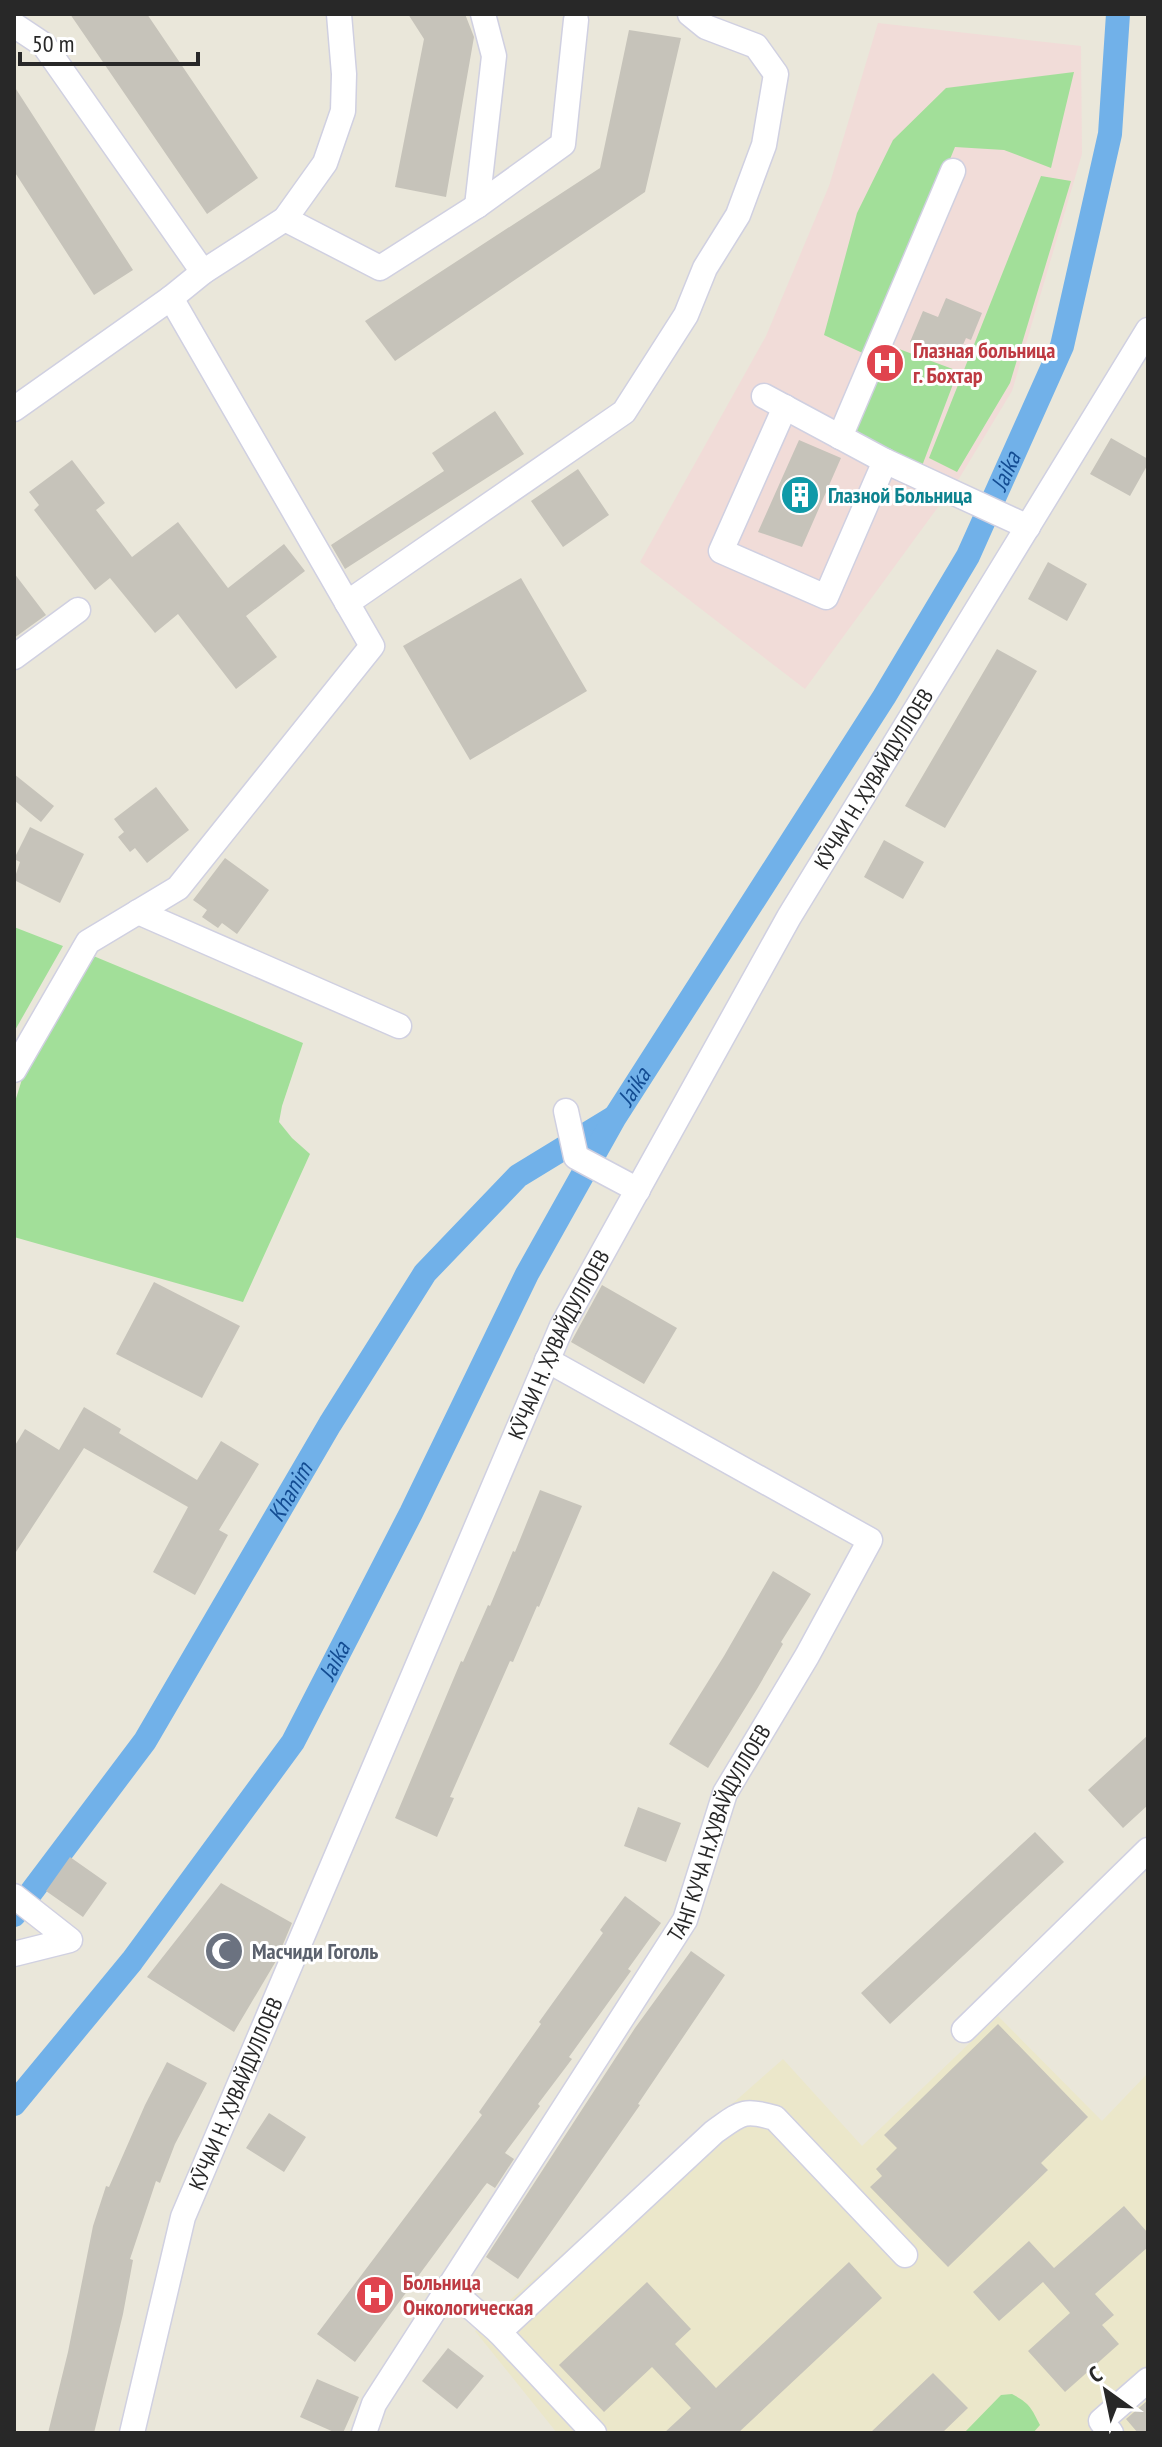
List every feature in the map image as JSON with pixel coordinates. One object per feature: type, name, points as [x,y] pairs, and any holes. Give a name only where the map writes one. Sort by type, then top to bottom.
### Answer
[{"type":"street","points":[[14,409],[203,272],[285,219],[325,163],[343,111],[344,74],[339,14]]},
{"type":"street","points":[[347,603],[624,412],[686,315],[705,268],[738,215],[764,145],[776,74],[756,46],[706,27],[690,14]]},
{"type":"street","points":[[477,206],[494,56],[485,16]]},
{"type":"street","points":[[285,219],[380,268],[477,206],[563,144],[576,20]]},
{"type":"street","points":[[14,25],[44,45],[203,272]]},
{"type":"street","points":[[840,437],[953,171]]},
{"type":"street","points":[[14,1070],[88,942],[178,888],[372,646],[171,298]]},
{"type":"street","name":"КӮЧАИ Н. ҲУВАЙДУЛЛОЕВ","points":[[132,2433],[183,2217],[562,1326],[789,917],[1148,330]]},
{"type":"street","points":[[885,461],[826,597],[721,551],[774,402],[885,461],[1028,527]]},
{"type":"street","points":[[14,657],[78,610]]},
{"type":"street","points":[[138,912],[399,1026]]},
{"type":"street","points":[[566,1111],[576,1157],[638,1190]]},
{"type":"street","name":"ТАНГ КУЧА Н.ҲУВАЙДУЛЛОЕВ","points":[[364,2433],[374,2404],[685,1920],[725,1793],[807,1656],[870,1540],[547,1360]]},
{"type":"street","points":[[964,2030],[1148,1850]]},
{"type":"street","points":[[14,1896],[70,1940],[14,1954]]},
{"type":"street","points":[[499,2332],[714,2132],[741,2113],[757,2112],[775,2118],[905,2255]]},
{"type":"street","points":[[448,2287],[499,2332],[594,2433]]},
{"type":"street","points":[[1111,2433],[1101,2421],[1148,2380]]},
{"type":"shaded area","name":"Глазная больница г. Бохтар","points":[[878,23],[1081,46],[1082,154],[1012,391],[960,477],[805,689],[640,562],[766,336],[829,186]]},
{"type":"shaded area","points":[[998,2016],[1102,2121],[1148,2073],[1148,2433],[557,2433],[475,2331],[783,2059],[862,2146]]},
{"type":"green space","points":[[1074,72],[1051,168],[1004,150],[955,147],[869,356],[824,335],[857,213],[893,140],[946,88]]},
{"type":"green space","points":[[1041,176],[1071,181],[1010,383],[957,472],[929,458]]},
{"type":"green space","points":[[891,346],[958,371],[922,466],[855,433]]},
{"type":"green space","points":[[14,927],[63,946],[14,1032]]},
{"type":"green space","points":[[91,955],[303,1043],[279,1122],[310,1154],[243,1302],[14,1237],[14,1105],[23,1076]]},
{"type":"green space","points":[[1012,2394],[1026,2403],[1040,2425],[1033,2433],[964,2433],[1001,2395]]},
{"type":"building","points":[[70,14],[147,14],[258,178],[207,214]]},
{"type":"building","points":[[408,14],[465,14],[474,37],[446,197],[395,187],[424,39]]},
{"type":"building","points":[[629,30],[681,38],[645,192],[395,361],[365,321],[600,168]]},
{"type":"building","points":[[14,86],[133,270],[94,295],[14,171]]},
{"type":"building","points":[[946,298],[982,313],[971,340],[966,338],[956,361],[910,342],[923,311],[938,317]]},
{"type":"building","points":[[495,411],[524,454],[345,569],[331,545],[444,471],[432,453]]},
{"type":"building","points":[[1111,438],[1148,459],[1130,496],[1090,474]]},
{"type":"building","name":"Глазной Больница","points":[[799,440],[841,458],[802,547],[758,532]]},
{"type":"building","points":[[72,460],[105,503],[96,510],[132,557],[178,522],[228,588],[284,544],[305,571],[246,616],[277,657],[236,689],[178,614],[155,633],[110,578],[95,590],[34,510],[39,505],[29,492]]},
{"type":"building","points":[[578,469],[609,515],[563,547],[531,501]]},
{"type":"building","points":[[1048,562],[1087,584],[1067,621],[1028,599]]},
{"type":"building","points":[[14,573],[46,615],[14,638]]},
{"type":"building","points":[[521,578],[587,691],[470,760],[403,646]]},
{"type":"building","points":[[997,649],[1037,671],[945,828],[905,806]]},
{"type":"building","points":[[14,774],[54,806],[41,822],[14,800]]},
{"type":"building","points":[[156,787],[189,830],[147,863],[135,848],[130,852],[118,837],[124,832],[114,819]]},
{"type":"building","points":[[30,827],[84,854],[60,903],[14,880],[20,862],[14,859]]},
{"type":"building","points":[[884,840],[924,862],[903,899],[864,877]]},
{"type":"building","points":[[225,858],[269,890],[237,934],[222,923],[218,928],[202,917],[207,910],[193,900]]},
{"type":"building","points":[[154,1282],[240,1326],[202,1398],[116,1354]]},
{"type":"building","points":[[602,1285],[677,1328],[644,1384],[571,1342]]},
{"type":"building","points":[[84,1407],[121,1429],[119,1433],[197,1480],[221,1441],[259,1464],[219,1530],[228,1535],[195,1595],[153,1572],[188,1507],[84,1448],[14,1555],[14,1447],[25,1429],[59,1450]]},
{"type":"building","points":[[540,1490],[582,1506],[539,1607],[513,1662],[510,1661],[450,1797],[454,1798],[437,1837],[395,1818],[461,1661],[515,1552]]},
{"type":"building","points":[[773,1571],[811,1594],[708,1768],[669,1744]]},
{"type":"building","points":[[1148,1735],[1148,1805],[1123,1828],[1088,1790]]},
{"type":"building","points":[[638,1807],[681,1823],[666,1862],[624,1846]]},
{"type":"building","points":[[1035,1832],[1064,1862],[890,2024],[861,1993]]},
{"type":"building","points":[[70,1857],[107,1883],[83,1917],[46,1891]]},
{"type":"building","name":"Масчиди Гоголь","points":[[221,1883],[292,1923],[276,1961],[234,2032],[147,1977]]},
{"type":"building","points":[[625,1896],[661,1923],[628,1969],[631,1971],[569,2057],[572,2059],[505,2153],[514,2159],[495,2188],[487,2183],[355,2362],[317,2334],[482,2115],[479,2112],[603,1933],[600,1930]]},
{"type":"building","points":[[691,1951],[725,1975],[640,2105],[518,2279],[486,2257],[635,2028]]},
{"type":"building","points":[[998,2024],[1088,2117],[1041,2163],[1048,2170],[948,2267],[870,2187],[882,2176],[876,2169],[897,2148],[884,2135]]},
{"type":"building","points":[[167,2062],[207,2083],[175,2144],[160,2183],[156,2181],[130,2259],[133,2260],[123,2314],[94,2433],[48,2433],[93,2226],[106,2186],[109,2187]]},
{"type":"building","points":[[269,2113],[306,2137],[284,2172],[246,2148]]},
{"type":"building","points":[[1124,2206],[1148,2233],[1148,2247],[1095,2294],[1114,2315],[1102,2325],[1119,2344],[1065,2392],[1028,2351],[1070,2313],[1043,2282],[999,2321],[973,2292],[1029,2241],[1054,2268]]},
{"type":"building","points":[[849,2262],[882,2298],[738,2433],[664,2433],[691,2408],[652,2367],[604,2412],[559,2365],[647,2282],[691,2329],[675,2344],[716,2388]]},
{"type":"building","points":[[448,2348],[484,2376],[457,2409],[422,2381]]},
{"type":"building","points":[[933,2373],[968,2408],[942,2433],[870,2433]]},
{"type":"building","points":[[317,2379],[359,2397],[343,2433],[336,2433],[300,2417]]},
{"type":"building","points":[[1148,2400],[1148,2433],[1138,2433],[1126,2419]]},
{"type":"waterway","name":"Jaika","points":[[14,2104],[132,1961],[293,1742],[411,1513],[527,1274],[615,1117],[884,697],[968,556],[1062,346],[1110,134],[1118,14]]},
{"type":"waterway","name":"Khanim","points":[[14,1915],[145,1741],[330,1424],[425,1273],[518,1176],[613,1118]]},
{"type":"place","name":"Глазная больница г. Бохтар","points":[[885,363]]},
{"type":"place","name":"Глазной Больница","points":[[800,495]]},
{"type":"place","name":"Масчиди Гоголь","points":[[224,1951]]},
{"type":"place","name":"Больница Онкологическая","points":[[375,2295]]}]
